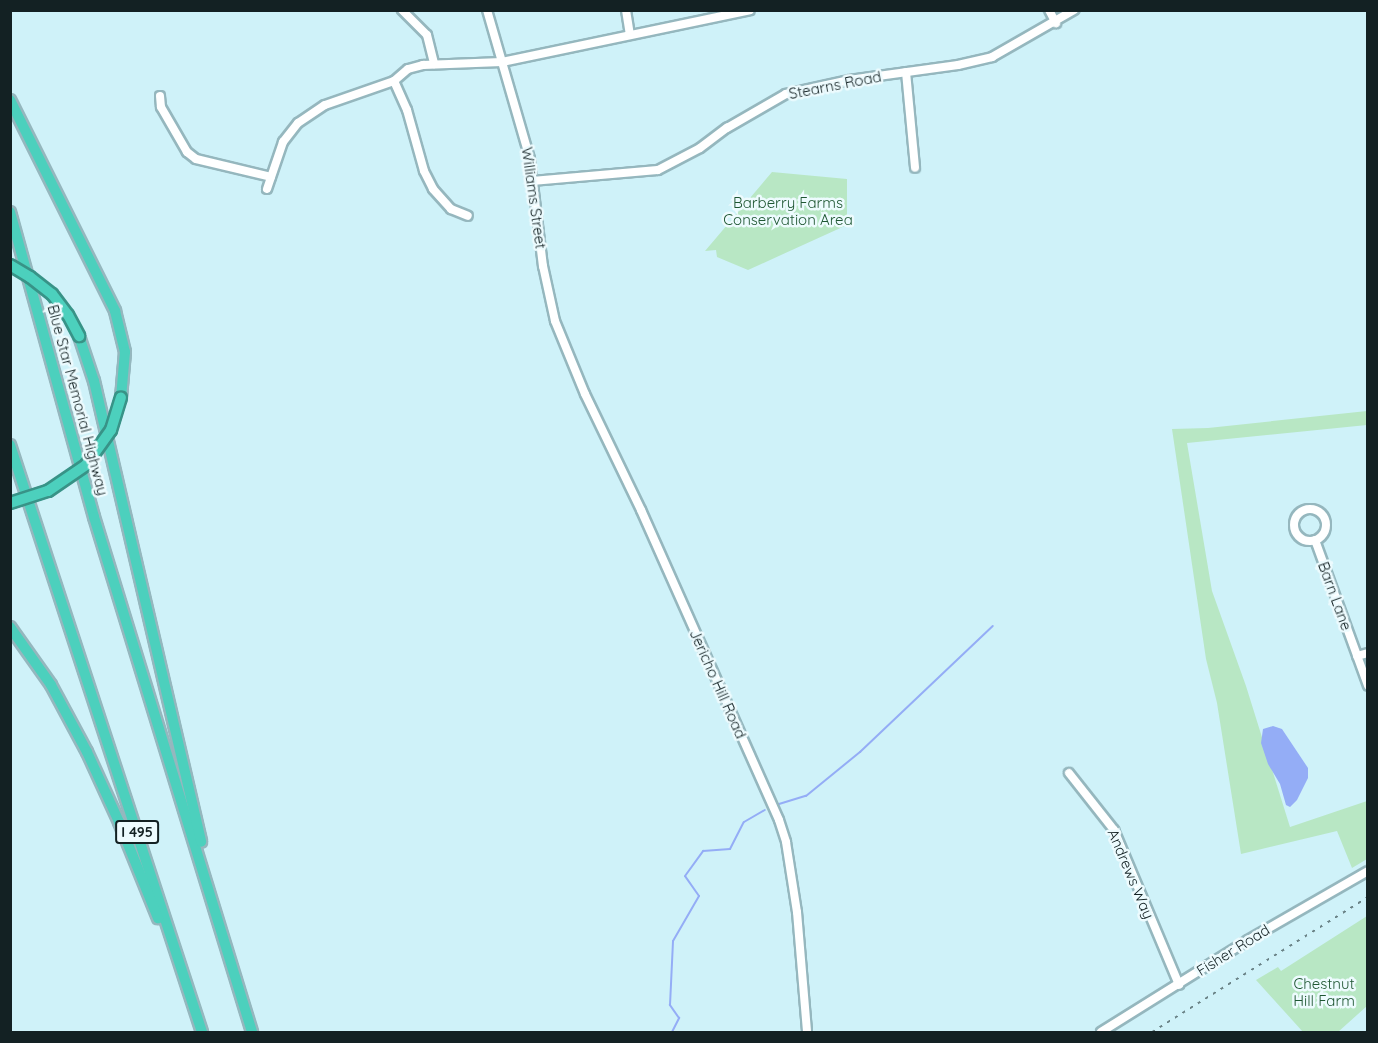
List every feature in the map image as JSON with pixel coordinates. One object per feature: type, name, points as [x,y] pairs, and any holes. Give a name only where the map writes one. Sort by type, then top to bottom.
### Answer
[{"type":"highway","points":[[10,100],[115,311],[124,352],[121,398],[111,430],[86,465],[48,491],[10,503]]},
{"type":"highway","name":"Blue Star Memorial Highway","points":[[10,212],[118,595],[221,930]]},
{"type":"highway","points":[[10,266],[52,294],[68,315],[79,336],[96,388],[221,930],[252,1032]]},
{"type":"highway","name":"I 495","points":[[10,445],[202,1032]]},
{"type":"highway","points":[[10,627],[48,680],[87,752],[132,853],[197,1016]]},
{"type":"street","points":[[402,10],[427,35],[434,64]]},
{"type":"street","name":"Williams Street","points":[[487,10],[525,140],[548,291],[567,352]]},
{"type":"street","points":[[626,10],[630,34]]},
{"type":"street","points":[[267,189],[283,142],[309,113],[339,99],[371,91],[394,81],[408,69],[434,64],[502,63],[750,10]]},
{"type":"street","points":[[1049,10],[1056,23]]},
{"type":"street","name":"Stearns Road","points":[[532,181],[657,170],[700,148],[727,128],[786,94],[849,80],[958,65],[992,57],[1056,23],[1074,10]]},
{"type":"street","points":[[906,72],[915,168]]},
{"type":"street","points":[[394,81],[407,110],[424,171],[433,189],[451,209],[468,216]]},
{"type":"street","points":[[160,96],[161,107],[187,152],[196,159],[271,177]]},
{"type":"street","name":"Jericho Hill Road","points":[[567,352],[780,820],[786,842],[797,912],[807,1032]]},
{"type":"street","name":"Barn Lane","points":[[1305,510],[1317,511],[1325,520],[1324,532],[1316,540],[1303,540],[1295,531],[1296,519],[1305,510]]},
{"type":"street","name":"Barn Lane","points":[[1316,540],[1368,686]]},
{"type":"street","points":[[1357,656],[1368,652]]},
{"type":"street","name":"Andrews Way","points":[[1069,773],[1114,830],[1179,985]]},
{"type":"street","name":"Fisher Road","points":[[1101,1032],[1248,940],[1368,871]]},
{"type":"green space","name":"Barberry Farms Conservation Area","points":[[772,172],[847,179],[847,225],[748,270],[717,257],[716,250],[705,251]]},
{"type":"green space","points":[[1367,411],[1367,425],[1187,443],[1212,591],[1246,686],[1290,827],[1367,801],[1367,859],[1352,868],[1337,831],[1241,854],[1217,703],[1206,659],[1172,429],[1208,428]]},
{"type":"green space","name":"Chestnut Hill Farm","points":[[1367,916],[1367,1006],[1338,1032],[1303,1032],[1256,980],[1278,967],[1281,971]]},
{"type":"water","points":[[1273,726],[1282,729],[1308,768],[1308,778],[1297,800],[1290,807],[1286,805],[1280,784],[1268,764],[1261,743],[1263,729]]},
{"type":"waterway","points":[[779,804],[806,796],[860,752],[993,626]]},
{"type":"waterway","points":[[672,1032],[679,1018],[670,1005],[673,941],[699,896],[685,876],[703,851],[730,849],[744,822],[765,810]]},
{"type":"railway","points":[[1152,1032],[1368,897]]}]
